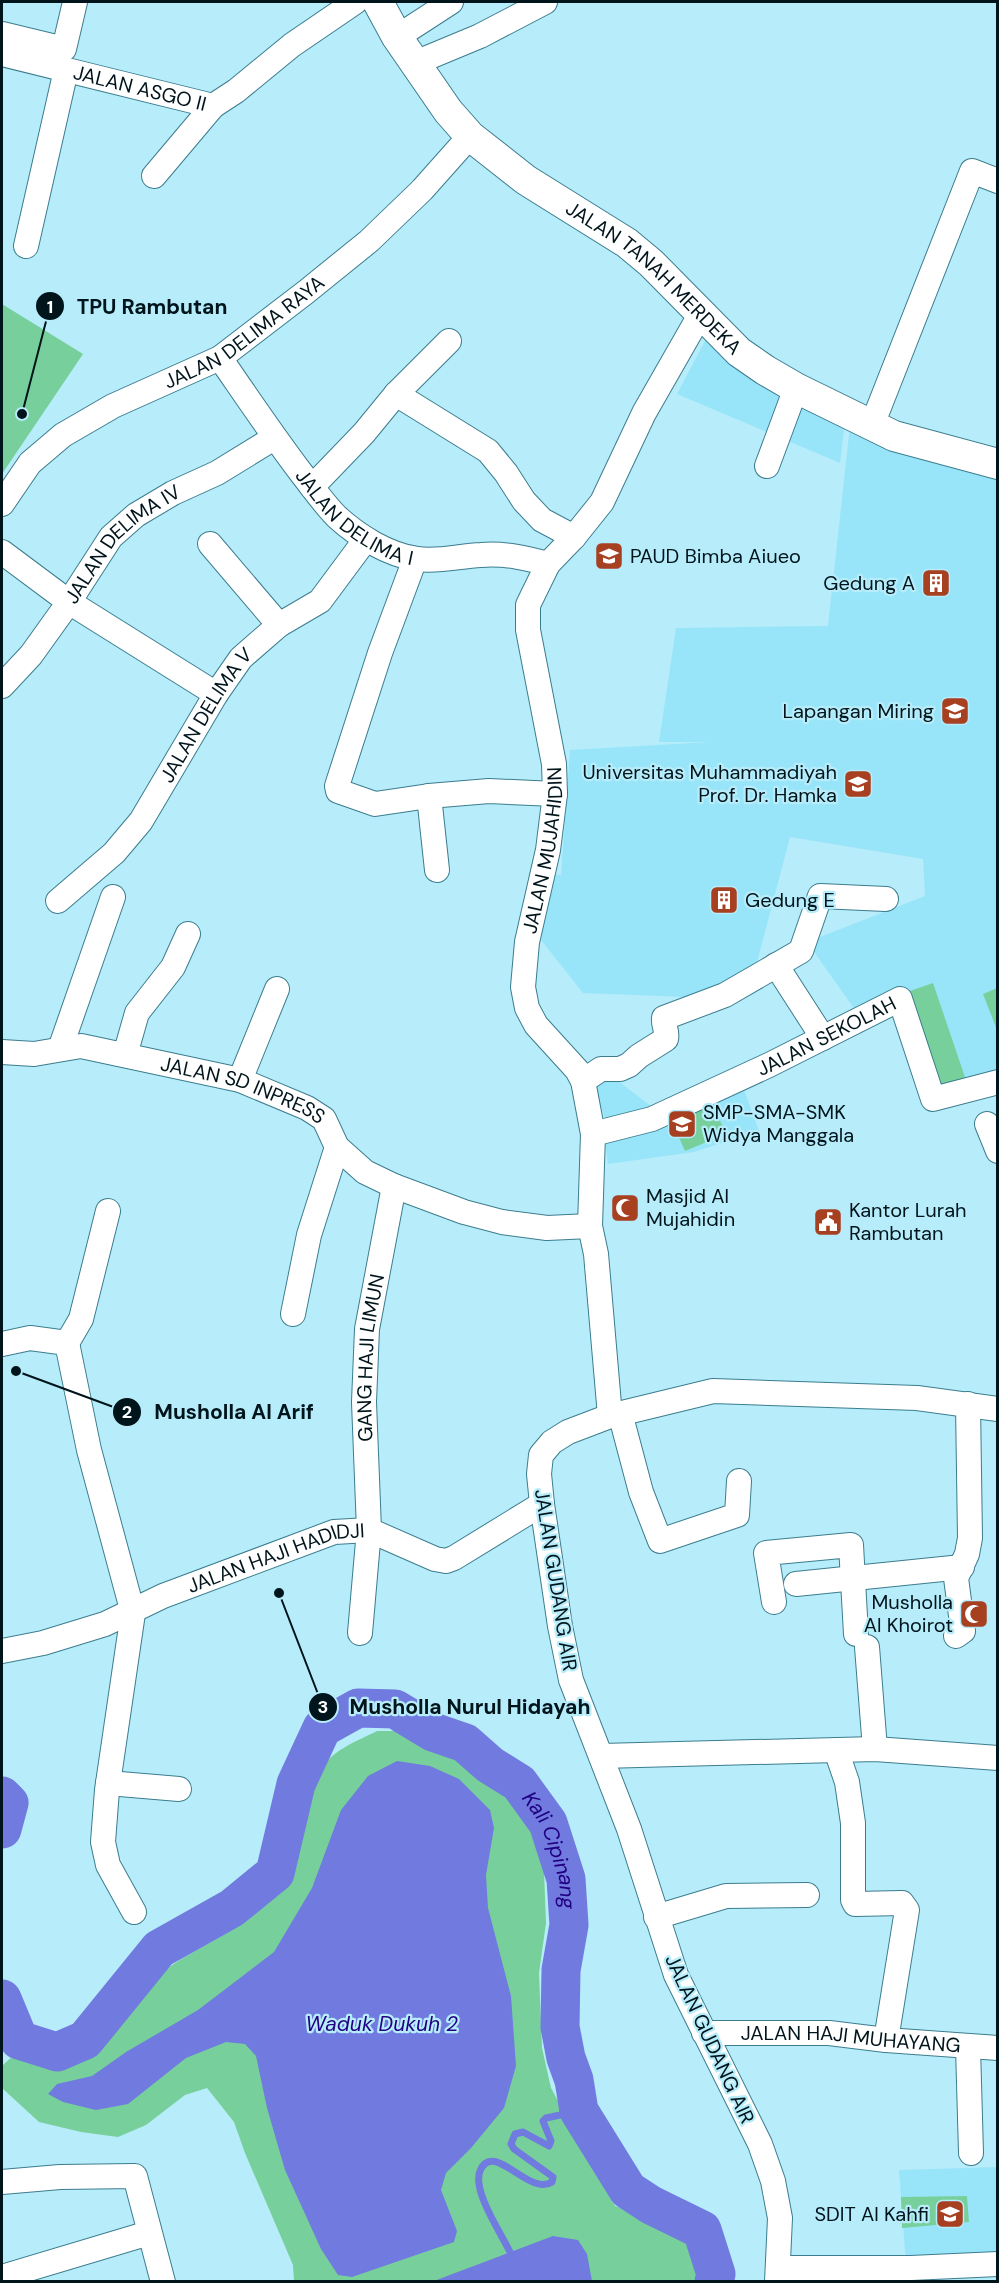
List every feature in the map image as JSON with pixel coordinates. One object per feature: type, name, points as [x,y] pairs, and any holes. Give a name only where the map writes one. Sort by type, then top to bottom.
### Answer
[{"type":"street","points":[[2,34],[64,49],[75,2]]},
{"type":"street","name":"JALAN ASGO II","points":[[2,54],[213,106],[236,91],[292,45],[355,2]]},
{"type":"street","name":"JALAN TANAH MERDEKA","points":[[378,2],[397,38],[448,111],[470,136],[526,180],[627,243],[651,263],[739,352],[796,388],[872,425],[917,443],[998,464]]},
{"type":"street","points":[[397,38],[451,2]]},
{"type":"street","points":[[415,63],[480,36],[545,2]]},
{"type":"street","points":[[26,246],[66,70]]},
{"type":"street","points":[[154,176],[213,106]]},
{"type":"street","name":"JALAN DELIMA RAYA","points":[[2,504],[30,463],[63,435],[113,406],[220,358],[369,241],[422,190],[470,136]]},
{"type":"street","points":[[872,425],[972,171],[998,181]]},
{"type":"street","name":"JALAN MUJAHIDIN","points":[[700,315],[644,413],[602,502],[549,564],[528,605],[528,630],[554,764],[555,794],[548,850],[526,942],[523,987],[527,1008],[536,1025],[577,1070],[583,1082],[593,1134],[590,1226],[596,1254],[615,1415],[660,1541],[737,1515],[739,1481]]},
{"type":"street","points":[[312,487],[364,434],[396,394],[449,341]]},
{"type":"street","name":"JALAN DELIMA I","points":[[220,358],[274,438],[312,487],[336,516],[366,539],[386,549],[415,558],[443,560],[480,555],[514,555],[549,564]]},
{"type":"street","points":[[768,466],[796,388]]},
{"type":"street","points":[[396,394],[488,451],[542,520],[574,537]]},
{"type":"street","name":"JALAN DELIMA IV","points":[[2,686],[31,654],[69,602],[111,537],[136,515],[217,473],[274,438]]},
{"type":"street","name":"JALAN DELIMA V","points":[[58,901],[114,853],[141,821],[216,694],[242,658],[279,625],[320,601],[366,539]]},
{"type":"street","points":[[210,544],[279,625]]},
{"type":"street","points":[[2,552],[69,602],[216,694]]},
{"type":"street","points":[[415,558],[380,653],[337,786],[338,791],[375,804],[429,796],[489,791],[555,794]]},
{"type":"street","points":[[429,796],[436,870]]},
{"type":"street","points":[[583,1082],[601,1070],[620,1069],[629,1065],[666,1039],[667,1035],[663,1027],[664,1018],[725,995],[801,951],[820,896],[886,899]]},
{"type":"street","points":[[60,1049],[113,897]]},
{"type":"street","points":[[125,1055],[137,1013],[173,968],[188,934]]},
{"type":"street","points":[[776,965],[823,1038]]},
{"type":"street","points":[[240,1080],[277,989]]},
{"type":"street","name":"JALAN SEKOLAH","points":[[593,1134],[652,1119],[900,999],[933,1099],[998,1082]]},
{"type":"street","name":"JALAN SD INPRESS","points":[[2,1052],[34,1054],[81,1046],[240,1080],[307,1108],[324,1119],[337,1148],[365,1172],[394,1186],[464,1212],[501,1222],[548,1228],[590,1226]]},
{"type":"street","points":[[987,1124],[998,1151]]},
{"type":"street","points":[[293,1314],[309,1235],[337,1148]]},
{"type":"street","name":"GANG HAJI LIMUN","points":[[360,1633],[369,1530],[364,1402],[367,1329],[394,1186]]},
{"type":"street","points":[[108,1211],[81,1318],[67,1343],[89,1450],[133,1612],[108,1783],[103,1842],[108,1865],[134,1912]]},
{"type":"street","points":[[2,1344],[30,1338],[67,1343]]},
{"type":"street","name":"JALAN GUDANG AIR","points":[[778,2275],[780,2218],[773,2181],[760,2144],[676,1975],[628,1829],[571,1680],[560,1626],[542,1504],[539,1474],[541,1455],[552,1442],[568,1432],[615,1415],[713,1391],[917,1398],[998,1409]]},
{"type":"street","points":[[956,1636],[963,1631],[956,1578],[962,1567],[970,1538],[968,1404]]},
{"type":"street","name":"JALAN HAJI HADIDJI","points":[[2,1651],[54,1641],[105,1624],[163,1596],[333,1532],[369,1530],[435,1559],[446,1561],[542,1504]]},
{"type":"street","points":[[774,1602],[766,1553],[851,1545],[852,1579],[875,1749]]},
{"type":"street","points":[[796,1584],[962,1567]]},
{"type":"street","points":[[836,1749],[847,1782],[853,1823],[853,1900],[855,1904],[902,1903],[907,1910],[886,2040]]},
{"type":"street","points":[[601,1756],[875,1749],[998,1758]]},
{"type":"street","points":[[108,1783],[179,1789]]},
{"type":"street","points":[[656,1917],[726,1896],[807,1895]]},
{"type":"street","name":"JALAN HAJI MUHAYANG","points":[[704,2033],[820,2033],[998,2048]]},
{"type":"street","points":[[968,2047],[971,2153]]},
{"type":"street","points":[[2,2182],[60,2176],[135,2176],[163,2282]]},
{"type":"street","points":[[2,2277],[149,2233]]},
{"type":"street","points":[[778,2275],[913,2275],[998,2264]]},
{"type":"shaded area","points":[[707,337],[845,422],[840,463],[677,394]]},
{"type":"shaded area","name":"Universitas Muhammadiyah Prof. Dr. Hamka","points":[[850,426],[997,471],[997,1079],[938,1093],[904,993],[858,1014],[807,942],[925,896],[923,859],[790,837],[756,966],[711,998],[583,993],[541,940],[553,874],[561,875],[570,750],[710,742],[659,742],[676,628],[828,626]]},
{"type":"shaded area","name":"SMP-SMA-SMK Widya Manggala","points":[[605,1071],[665,1117],[741,1082],[759,1131],[694,1152],[608,1164],[604,1133],[609,1131],[594,1085]]},
{"type":"shaded area","name":"SDIT Al Kahfi","points":[[997,2167],[997,2259],[906,2264],[899,2170]]},
{"type":"green space","points":[[2,304],[83,354],[2,474]]},
{"type":"green space","points":[[933,983],[966,1080],[940,1089],[907,992]]},
{"type":"green space","points":[[997,988],[997,1030],[983,994]]},
{"type":"green space","points":[[711,1100],[726,1134],[685,1151],[670,1117]]},
{"type":"green space","points":[[377,1731],[408,1731],[447,1746],[499,1788],[534,1834],[544,1871],[546,1923],[539,1973],[542,2048],[551,2088],[615,2206],[680,2227],[704,2249],[706,2277],[702,2282],[294,2281],[293,2265],[234,2122],[207,2088],[185,2095],[146,2125],[118,2137],[81,2132],[39,2122],[2,2088],[2,2066],[18,2051],[33,2059],[57,2066],[74,2065],[85,2059],[149,1982],[172,1965],[234,1928],[262,1906],[275,1892],[291,1864],[307,1802],[319,1772],[337,1752]]},
{"type":"green space","points":[[967,2196],[969,2222],[902,2228],[901,2197]]},
{"type":"water","name":"Waduk Dukuh 2","points":[[397,1761],[430,1766],[459,1779],[490,1810],[494,1828],[486,1875],[488,1908],[511,1996],[516,2066],[504,2108],[471,2148],[446,2173],[441,2190],[457,2231],[454,2242],[352,2277],[338,2275],[321,2249],[285,2170],[267,2108],[256,2056],[245,2044],[226,2042],[186,2058],[128,2104],[96,2110],[63,2102],[48,2094],[57,2084],[92,2076],[126,2052],[198,2010],[274,1952],[312,1888],[341,1810],[368,1776]]},
{"type":"water","points":[[553,2236],[578,2240],[587,2254],[592,2281],[434,2281]]},
{"type":"waterway","name":"Kali Cipinang","points":[[2,1999],[19,2040],[57,2052],[85,2040],[159,1949],[232,1908],[275,1873],[296,1784],[322,1728],[358,1708],[395,1709],[433,1732],[465,1743],[490,1765],[519,1783],[548,1823],[566,1879],[569,1925],[561,1970],[560,2027],[566,2058],[574,2080],[579,2111],[628,2190],[651,2205],[702,2230],[716,2274],[714,2282]]},
{"type":"waterway","name":"Kali Cipinang","points":[[2,1796],[9,1803],[2,1829]]},
{"type":"waterway","points":[[510,2252],[484,2200],[480,2189],[480,2171],[486,2163],[494,2161],[533,2182],[543,2185],[552,2182],[553,2177],[514,2149],[511,2144],[515,2134],[523,2132],[549,2146],[551,2141],[543,2121],[546,2118],[579,2111]]},
{"type":"place","name":"TPU Rambutan","points":[[22,414]]},
{"type":"place","name":"PAUD Bimba Aiueo","points":[[609,556]]},
{"type":"place","name":"Gedung A","points":[[936,583]]},
{"type":"place","name":"Lapangan Miring","points":[[955,711]]},
{"type":"place","name":"Universitas Muhammadiyah Prof. Dr. Hamka","points":[[858,784]]},
{"type":"place","name":"Gedung E","points":[[724,900]]},
{"type":"place","name":"SMP-SMA-SMK Widya Manggala","points":[[682,1124]]},
{"type":"place","name":"Masjid Al Mujahidin","points":[[625,1208]]},
{"type":"place","name":"Kantor Lurah Rambutan","points":[[828,1222]]},
{"type":"place","name":"Musholla Al Arif","points":[[16,1371]]},
{"type":"place","name":"Musholla Nurul Hidayah","points":[[279,1593]]},
{"type":"place","name":"Musholla Al Khoirot","points":[[974,1614]]},
{"type":"place","name":"SDIT Al Kahfi","points":[[950,2214]]}]
